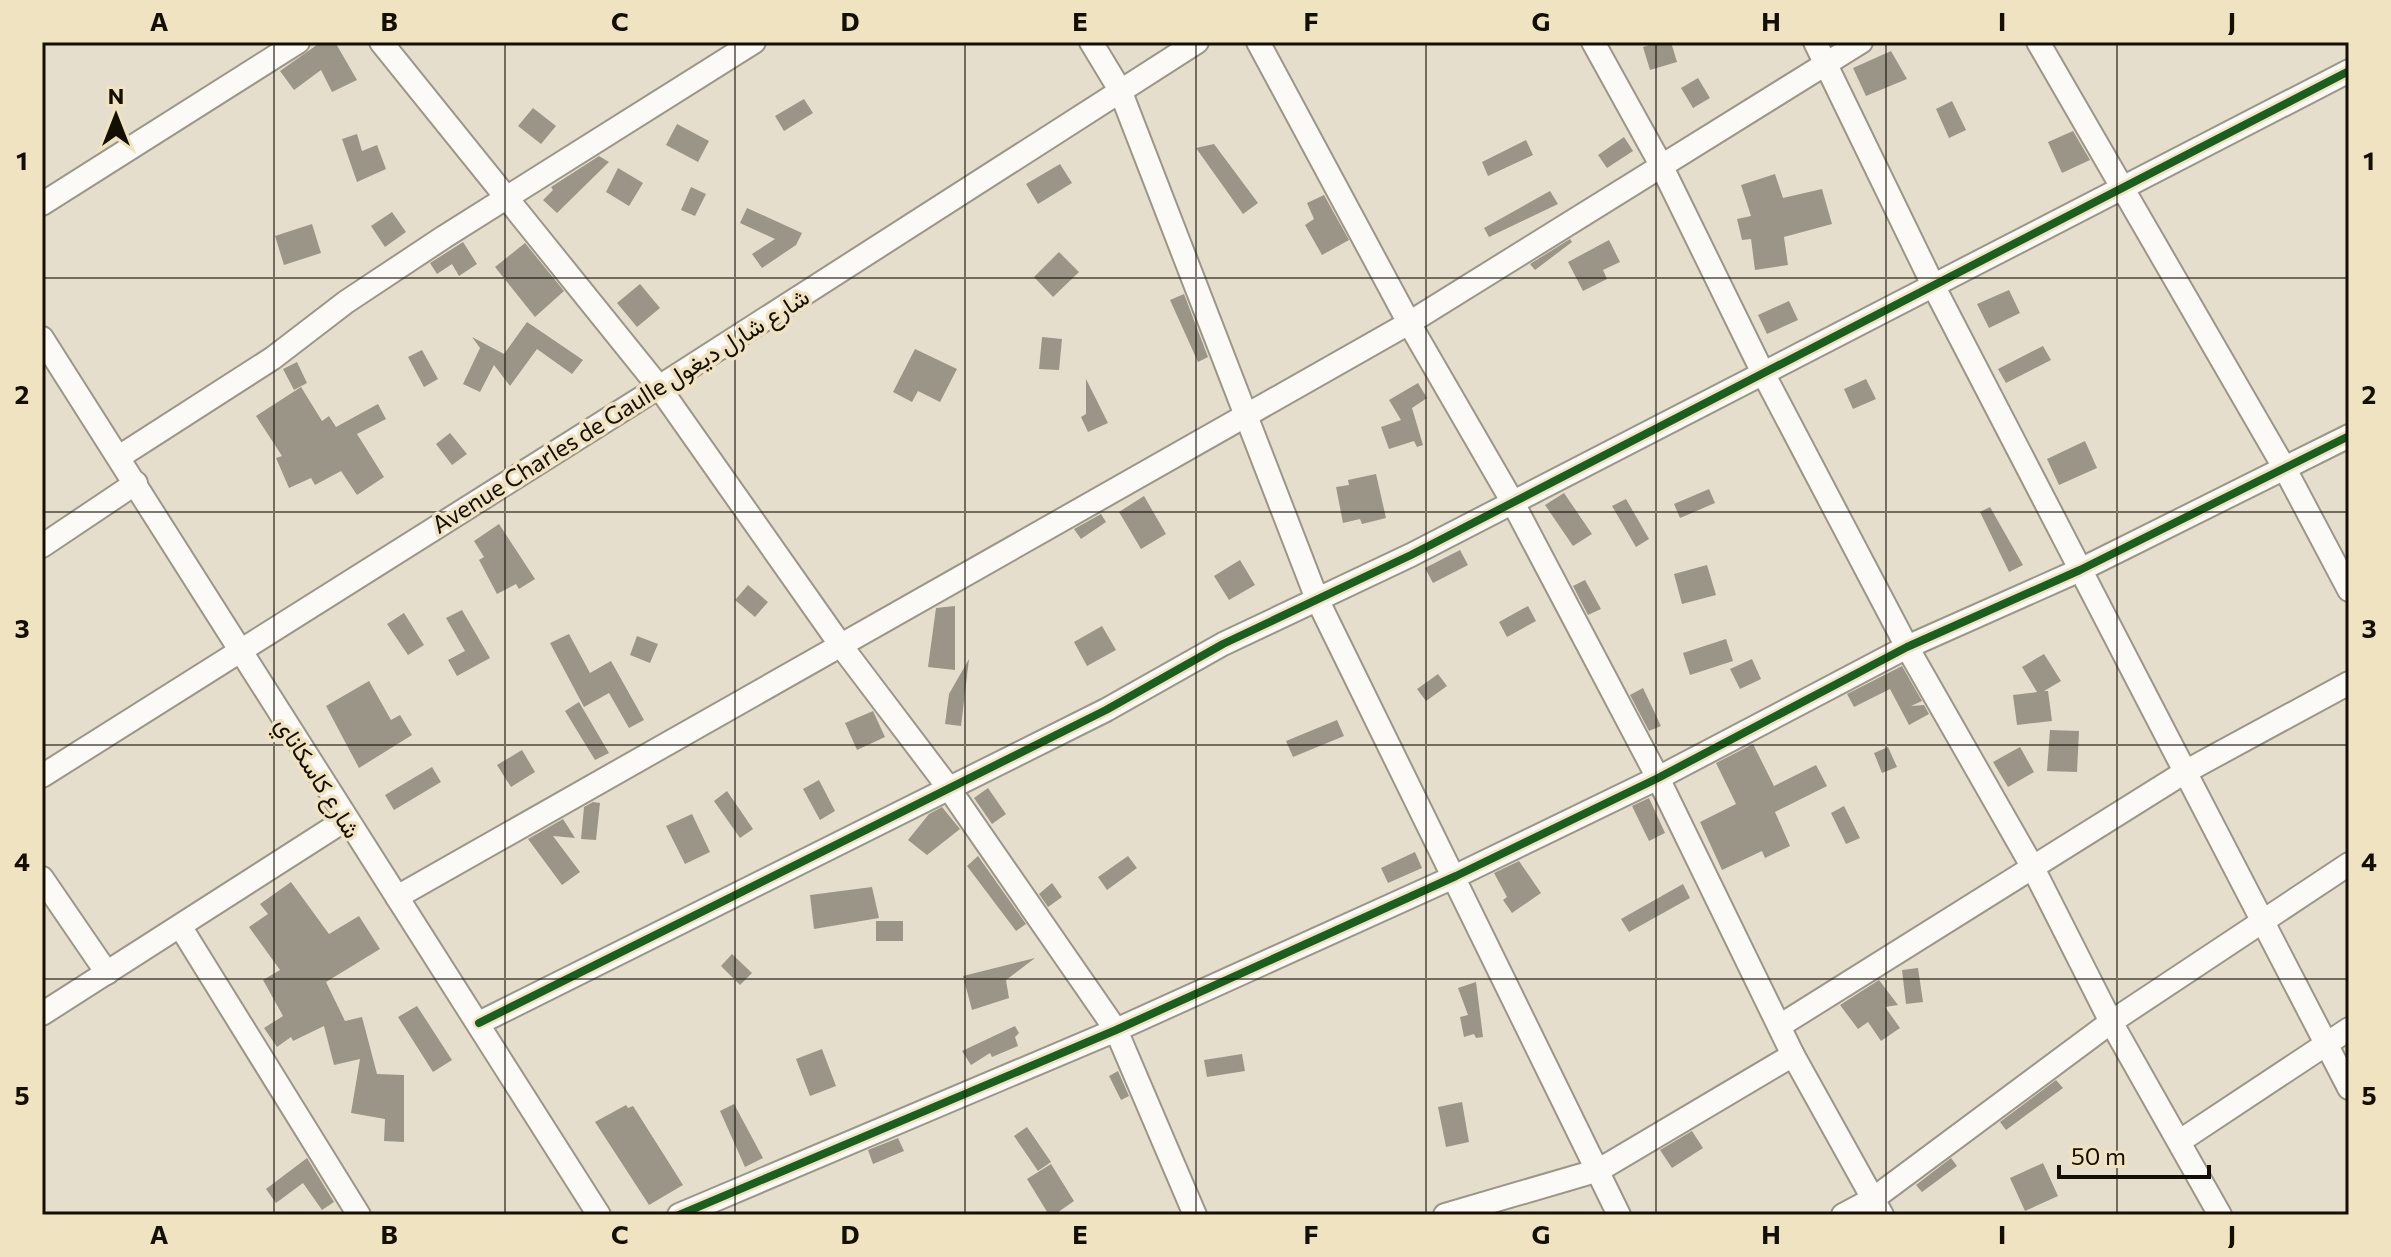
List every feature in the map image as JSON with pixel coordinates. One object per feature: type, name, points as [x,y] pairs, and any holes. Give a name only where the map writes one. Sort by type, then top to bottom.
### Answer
[{"type":"street","points":[[42,204],[298,42]]},
{"type":"street","points":[[381,42],[659,387],[842,647],[948,787],[1116,1030],[1195,1215]]},
{"type":"street","points":[[119,457],[273,358],[346,302],[754,42]]},
{"type":"street","points":[[1091,42],[1120,90],[1317,599],[1456,876],[1619,1215]]},
{"type":"street","name":"Avenue Charles de Gaulle شارع شارل ديغول","points":[[42,776],[659,387],[1197,42]]},
{"type":"street","points":[[1258,42],[1409,323],[1512,501],[1658,778],[1793,1055],[1877,1207]]},
{"type":"street","points":[[1593,42],[1661,165],[1762,371],[1907,647],[2032,866],[2111,1022],[2220,1215]]},
{"type":"street","points":[[1815,42],[1933,285],[2349,1088]]},
{"type":"street","points":[[397,897],[1409,323],[1861,42]]},
{"type":"street","points":[[2038,42],[2285,469],[2349,590]]},
{"type":"street","points":[[479,1023],[1512,501],[2349,71]]},
{"type":"street","name":"شارع كاسكاناي","points":[[42,338],[136,483],[345,820],[479,1023],[599,1215]]},
{"type":"street","points":[[679,1215],[1116,1030],[1456,876],[1658,778],[1907,647],[2080,570],[2349,436]]},
{"type":"street","points":[[42,546],[136,483]]},
{"type":"street","points":[[1781,1025],[2185,772],[2349,683]]},
{"type":"street","points":[[42,1014],[345,820]]},
{"type":"street","points":[[1843,1215],[1877,1207],[2111,1022],[2349,864]]},
{"type":"street","points":[[42,878],[107,973]]},
{"type":"street","points":[[180,926],[359,1215]]},
{"type":"street","points":[[2180,1141],[2349,1029]]},
{"type":"street","points":[[1445,1215],[1599,1170],[1793,1055]]},
{"type":"building","points":[[321,42],[335,42],[357,80],[332,92],[321,70],[294,90],[280,71]]},
{"type":"building","points":[[1671,42],[1677,62],[1650,70],[1643,47]]},
{"type":"building","points":[[1891,51],[1907,79],[1866,96],[1853,68]]},
{"type":"building","points":[[1698,78],[1710,98],[1693,108],[1681,88]]},
{"type":"building","points":[[804,99],[813,113],[784,131],[775,116]]},
{"type":"building","points":[[1952,101],[1966,130],[1949,138],[1936,109]]},
{"type":"building","points":[[533,108],[556,126],[541,144],[518,126]]},
{"type":"building","points":[[677,124],[709,141],[698,162],[666,145]]},
{"type":"building","points":[[2073,131],[2090,160],[2062,173],[2048,142]]},
{"type":"building","points":[[357,134],[362,151],[377,145],[386,169],[357,182],[342,139]]},
{"type":"building","points":[[1624,137],[1633,151],[1607,168],[1598,155]]},
{"type":"building","points":[[1526,140],[1533,155],[1488,176],[1482,162]]},
{"type":"building","points":[[1214,144],[1258,203],[1243,214],[1196,148]]},
{"type":"building","points":[[599,156],[609,162],[557,213],[543,200],[553,190],[551,187]]},
{"type":"building","points":[[1060,164],[1072,183],[1038,204],[1026,184]]},
{"type":"building","points":[[618,168],[643,183],[629,206],[606,192]]},
{"type":"building","points":[[1775,174],[1783,198],[1822,189],[1832,224],[1784,237],[1788,265],[1755,270],[1751,239],[1742,240],[1737,219],[1751,216],[1741,185]]},
{"type":"building","points":[[691,187],[706,194],[695,216],[681,210]]},
{"type":"building","points":[[1550,191],[1558,204],[1489,237],[1484,228]]},
{"type":"building","points":[[1324,195],[1349,240],[1322,255],[1305,225],[1314,219],[1307,203]]},
{"type":"building","points":[[747,208],[802,233],[796,245],[762,268],[752,254],[775,239],[740,223]]},
{"type":"building","points":[[392,212],[406,232],[385,247],[371,226]]},
{"type":"building","points":[[312,224],[321,253],[284,265],[275,236]]},
{"type":"building","points":[[1570,239],[1572,242],[1535,270],[1530,264]]},
{"type":"building","points":[[1609,240],[1620,262],[1603,270],[1607,279],[1583,291],[1568,262]]},
{"type":"building","points":[[463,242],[477,264],[459,276],[452,264],[437,274],[430,263]]},
{"type":"building","points":[[525,243],[564,291],[535,317],[495,267]]},
{"type":"building","points":[[1059,252],[1079,272],[1053,297],[1034,277]]},
{"type":"building","points":[[640,284],[660,308],[637,327],[617,303]]},
{"type":"building","points":[[2009,290],[2020,313],[1989,328],[1977,304]]},
{"type":"building","points":[[1184,294],[1208,357],[1198,362],[1170,300]]},
{"type":"building","points":[[1789,301],[1798,320],[1767,334],[1758,315]]},
{"type":"building","points":[[527,322],[583,360],[572,374],[537,349],[510,386],[494,365],[480,392],[463,384],[480,348],[472,337],[504,354]]},
{"type":"building","points":[[1042,337],[1062,339],[1059,370],[1039,369]]},
{"type":"building","points":[[2043,346],[2051,360],[2006,383],[1998,369]]},
{"type":"building","points":[[915,349],[957,369],[940,402],[918,391],[912,402],[893,392]]},
{"type":"building","points":[[422,350],[438,379],[424,387],[408,357]]},
{"type":"building","points":[[297,362],[307,383],[294,390],[283,369]]},
{"type":"building","points":[[1086,379],[1108,423],[1088,432],[1081,417],[1086,414]]},
{"type":"building","points":[[1866,379],[1876,399],[1853,409],[1844,389]]},
{"type":"building","points":[[1418,383],[1427,398],[1412,408],[1423,445],[1417,447],[1414,441],[1389,449],[1381,427],[1401,420],[1389,400]]},
{"type":"building","points":[[301,387],[322,421],[329,416],[336,427],[378,404],[386,419],[357,434],[384,477],[357,495],[341,471],[315,485],[311,478],[289,488],[276,458],[282,456],[256,416]]},
{"type":"building","points":[[450,433],[467,454],[452,465],[436,444]]},
{"type":"building","points":[[2085,441],[2097,468],[2059,485],[2047,459]]},
{"type":"building","points":[[1376,474],[1386,518],[1362,524],[1360,519],[1343,523],[1336,487],[1349,485],[1348,480]]},
{"type":"building","points":[[1709,489],[1715,503],[1680,518],[1674,504]]},
{"type":"building","points":[[1564,493],[1592,534],[1573,546],[1545,505]]},
{"type":"building","points":[[1144,496],[1166,534],[1141,549],[1119,512]]},
{"type":"building","points":[[1626,499],[1649,539],[1636,547],[1612,506]]},
{"type":"building","points":[[1990,507],[2023,565],[2009,572],[1980,512]]},
{"type":"building","points":[[1101,514],[1106,522],[1081,539],[1074,529]]},
{"type":"building","points":[[499,524],[535,579],[519,589],[516,584],[497,594],[479,560],[484,557],[474,541]]},
{"type":"building","points":[[1460,550],[1468,565],[1433,583],[1425,568]]},
{"type":"building","points":[[1240,560],[1255,585],[1229,600],[1214,576]]},
{"type":"building","points":[[1707,565],[1716,595],[1682,604],[1674,574]]},
{"type":"building","points":[[1585,580],[1601,609],[1588,615],[1573,586]]},
{"type":"building","points":[[748,585],[768,602],[755,617],[735,600]]},
{"type":"building","points":[[955,606],[955,670],[928,667],[936,608]]},
{"type":"building","points":[[1528,606],[1536,621],[1507,637],[1499,622]]},
{"type":"building","points":[[462,610],[490,658],[457,676],[448,660],[465,651],[446,618]]},
{"type":"building","points":[[404,613],[424,645],[408,655],[387,624]]},
{"type":"building","points":[[1102,626],[1116,650],[1087,666],[1074,642]]},
{"type":"building","points":[[569,634],[590,673],[611,661],[644,720],[629,728],[609,693],[584,707],[550,643]]},
{"type":"building","points":[[637,636],[658,644],[650,663],[630,655]]},
{"type":"building","points":[[1726,639],[1733,661],[1690,675],[1683,653]]},
{"type":"building","points":[[2044,654],[2061,681],[2044,691],[2048,691],[2052,721],[2017,725],[2013,695],[2037,692],[2022,667]]},
{"type":"building","points":[[969,659],[961,726],[945,724],[949,694]]},
{"type":"building","points":[[1752,659],[1761,679],[1740,689],[1730,669]]},
{"type":"building","points":[[1902,666],[1922,701],[1911,706],[1924,705],[1929,714],[1909,725],[1890,689],[1854,707],[1847,694]]},
{"type":"building","points":[[1438,674],[1447,686],[1426,701],[1417,689]]},
{"type":"building","points":[[369,681],[391,720],[400,715],[412,735],[359,768],[326,706]]},
{"type":"building","points":[[1643,688],[1661,726],[1649,731],[1630,695]]},
{"type":"building","points":[[579,702],[609,753],[595,760],[565,711]]},
{"type":"building","points":[[873,711],[885,737],[857,750],[845,723]]},
{"type":"building","points":[[1337,720],[1344,736],[1293,757],[1286,741]]},
{"type":"building","points":[[2050,730],[2079,731],[2077,772],[2047,771]]},
{"type":"building","points":[[1753,744],[1774,786],[1816,765],[1827,786],[1775,812],[1790,846],[1765,858],[1762,851],[1722,870],[1700,822],[1736,804],[1716,763]]},
{"type":"building","points":[[1888,747],[1897,767],[1882,773],[1874,753]]},
{"type":"building","points":[[2020,747],[2034,772],[2008,787],[1993,762]]},
{"type":"building","points":[[522,750],[535,772],[511,787],[497,765]]},
{"type":"building","points":[[432,767],[441,782],[394,810],[385,795]]},
{"type":"building","points":[[819,780],[835,811],[820,820],[803,789]]},
{"type":"building","points":[[988,788],[1006,814],[992,824],[974,798]]},
{"type":"building","points":[[727,791],[753,829],[740,838],[714,801]]},
{"type":"building","points":[[1649,798],[1665,833],[1649,841],[1632,806]]},
{"type":"building","points":[[593,802],[600,803],[596,840],[581,839],[584,807]]},
{"type":"building","points":[[1844,806],[1860,838],[1846,844],[1831,813]]},
{"type":"building","points":[[942,807],[960,829],[927,855],[908,840],[929,814]]},
{"type":"building","points":[[692,814],[710,852],[685,864],[666,826]]},
{"type":"building","points":[[563,819],[575,838],[553,836],[580,872],[562,885],[528,839]]},
{"type":"building","points":[[1415,852],[1422,868],[1388,883],[1381,868]]},
{"type":"building","points":[[978,856],[1026,924],[1016,931],[967,866]]},
{"type":"building","points":[[1128,856],[1137,868],[1107,890],[1098,877]]},
{"type":"building","points":[[1519,861],[1541,893],[1512,913],[1503,900],[1507,897],[1494,873]]},
{"type":"building","points":[[291,882],[329,934],[359,916],[380,949],[326,982],[345,1021],[362,1017],[377,1074],[404,1075],[404,1142],[384,1141],[385,1119],[351,1113],[360,1059],[334,1065],[324,1026],[293,1041],[291,1037],[277,1047],[264,1028],[283,1016],[263,980],[280,970],[249,927],[268,914],[260,904]]},
{"type":"building","points":[[1052,883],[1062,897],[1048,907],[1039,894]]},
{"type":"building","points":[[1683,884],[1690,898],[1629,932],[1621,919]]},
{"type":"building","points":[[872,887],[879,918],[814,929],[810,895]]},
{"type":"building","points":[[876,921],[903,921],[903,941],[876,941]]},
{"type":"building","points":[[732,954],[752,973],[740,985],[721,966]]},
{"type":"building","points":[[1035,958],[1006,980],[1009,998],[972,1010],[963,976]]},
{"type":"building","points":[[1918,968],[1923,1002],[1906,1004],[1902,970]]},
{"type":"building","points":[[1879,980],[1898,1005],[1885,1007],[1900,1028],[1881,1041],[1868,1022],[1858,1029],[1840,1005]]},
{"type":"building","points":[[1476,982],[1483,1037],[1476,1038],[1474,1034],[1464,1037],[1460,1017],[1468,1015],[1458,988]]},
{"type":"building","points":[[417,1006],[452,1060],[433,1072],[398,1017]]},
{"type":"building","points":[[1015,1026],[1019,1033],[1015,1037],[1018,1046],[992,1057],[990,1053],[971,1065],[962,1051]]},
{"type":"building","points":[[822,1049],[836,1086],[810,1096],[796,1059]]},
{"type":"building","points":[[1242,1054],[1245,1071],[1207,1077],[1204,1060]]},
{"type":"building","points":[[1118,1071],[1129,1096],[1121,1100],[1109,1076]]},
{"type":"building","points":[[2056,1080],[2063,1088],[2006,1130],[2000,1122]]},
{"type":"building","points":[[1462,1102],[1469,1142],[1446,1147],[1438,1107]]},
{"type":"building","points":[[734,1104],[763,1158],[745,1167],[720,1111]]},
{"type":"building","points":[[626,1105],[628,1108],[633,1106],[683,1185],[649,1205],[595,1122]]},
{"type":"building","points":[[1027,1127],[1051,1162],[1038,1171],[1014,1136]]},
{"type":"building","points":[[1692,1131],[1703,1148],[1672,1168],[1660,1150]]},
{"type":"building","points":[[898,1138],[904,1151],[873,1164],[868,1150]]},
{"type":"building","points":[[307,1158],[334,1202],[322,1210],[303,1183],[276,1203],[266,1189]]},
{"type":"building","points":[[1951,1158],[1957,1166],[1922,1192],[1916,1185]]},
{"type":"building","points":[[2043,1163],[2058,1196],[2025,1211],[2010,1178]]},
{"type":"building","points":[[1051,1164],[1074,1201],[1054,1215],[1049,1215],[1027,1179]]},
{"type":"cycle path","points":[[479,1023],[1106,710],[1223,644],[1411,555],[2349,71]]},
{"type":"cycle path","points":[[679,1215],[1116,1030],[1456,876],[1658,778],[1907,647],[2080,570],[2349,436]]}]
